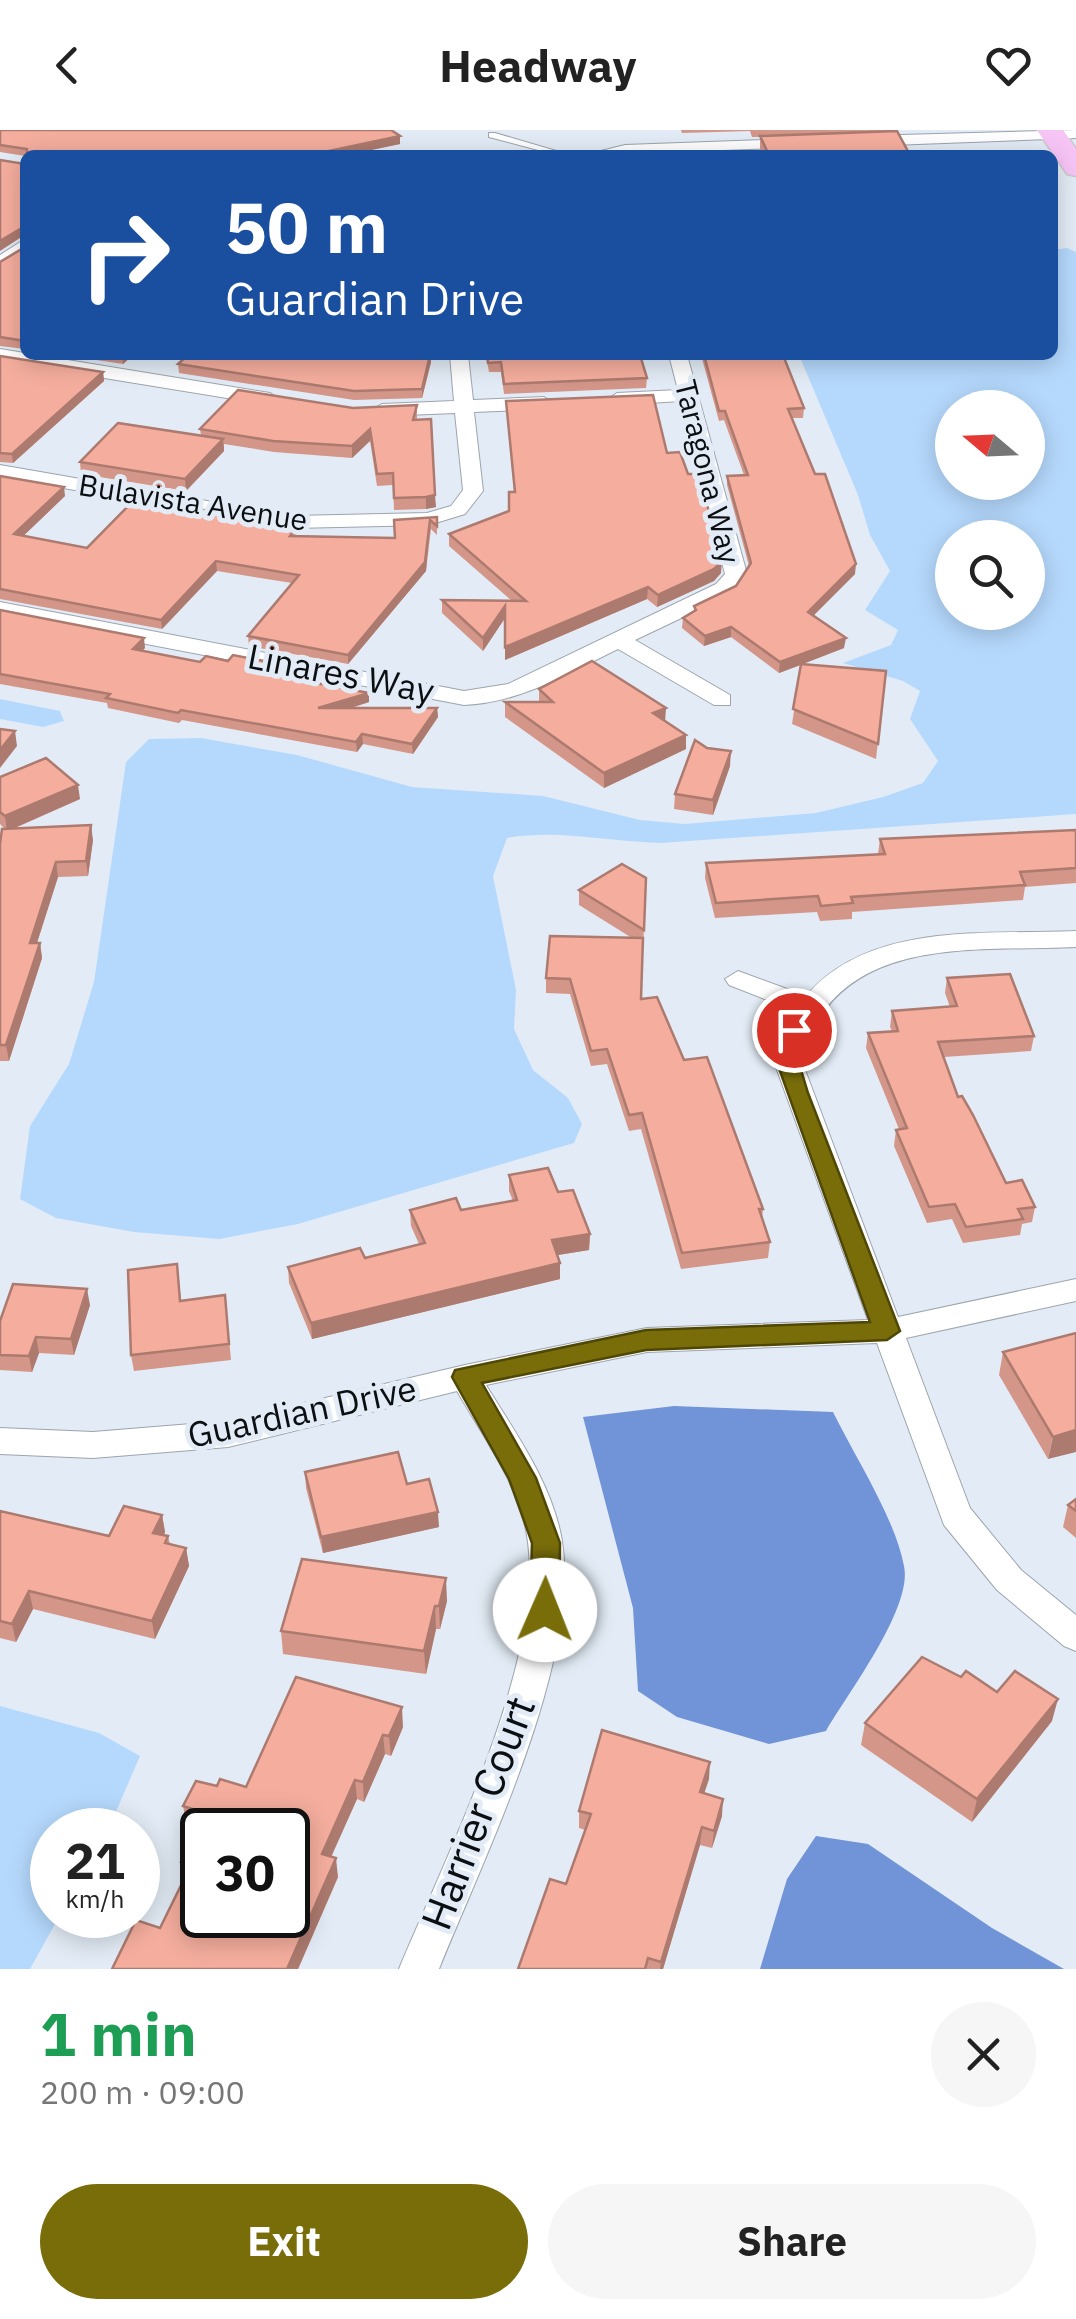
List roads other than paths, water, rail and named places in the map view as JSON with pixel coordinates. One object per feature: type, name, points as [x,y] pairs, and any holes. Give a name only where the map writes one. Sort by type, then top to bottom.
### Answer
[{"type":"main road","points":[[1060,132],[1076,168]]},
{"type":"street","points":[[674,148],[682,139],[680,130]]},
{"type":"street","points":[[838,142],[889,135],[1060,132]]},
{"type":"street","points":[[651,150],[820,143]]},
{"type":"street","points":[[30,360],[286,402]]},
{"type":"street","name":"Bulavista Avenue","points":[[0,472],[293,522],[429,518],[458,510],[473,491],[459,360]]},
{"type":"street","name":"Taragona Way","points":[[618,640],[724,589],[736,574],[679,360]]},
{"type":"street","points":[[354,410],[688,395]]},
{"type":"street","name":"Linares Way","points":[[0,609],[464,698],[492,697],[516,689],[618,640]]},
{"type":"street","points":[[618,640],[722,700]]},
{"type":"street","points":[[1076,939],[916,950],[859,965],[820,999],[794,1030],[787,1060],[956,1514],[1009,1580],[1076,1636]]},
{"type":"street","points":[[738,979],[820,999]]},
{"type":"street","name":"Guardian Drive","points":[[0,1441],[92,1444],[228,1434],[465,1377],[646,1340],[887,1331],[1076,1290]]},
{"type":"street","name":"Harrier Court","points":[[420,1969],[526,1690],[545,1610],[546,1543],[522,1478],[465,1377]]},
{"type":"lane","points":[[492,135],[548,150]]},
{"type":"water","points":[[674,1406],[833,1412],[883,1508],[904,1566],[899,1604],[863,1673],[826,1731],[769,1744],[677,1717],[638,1691],[633,1608],[583,1417]]},
{"type":"water","points":[[816,1836],[868,1844],[992,1928],[1064,1969],[760,1969],[787,1879]]}]
